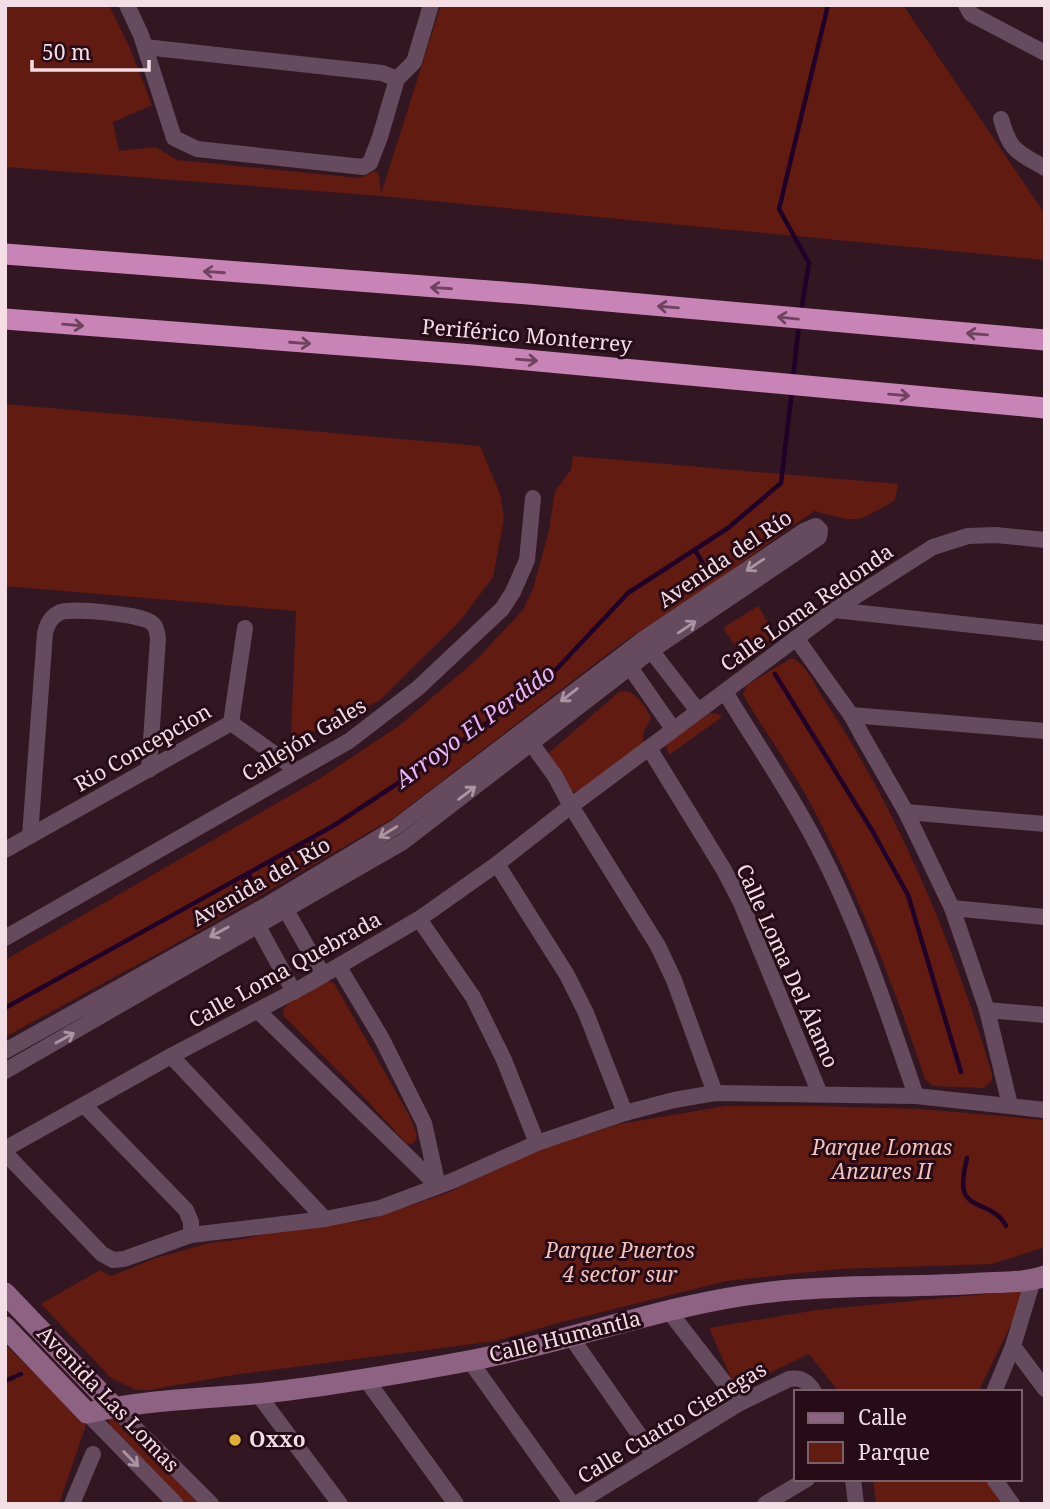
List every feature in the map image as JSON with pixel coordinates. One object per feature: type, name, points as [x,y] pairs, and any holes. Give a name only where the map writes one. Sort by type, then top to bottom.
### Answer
[{"type":"highway","name":"Periférico Monterrey","points":[[5,254],[528,294],[1045,340]]},
{"type":"highway","name":"Periférico Monterrey","points":[[5,319],[473,355],[1045,408]]},
{"type":"street","points":[[127,5],[145,47],[174,138],[197,149],[363,167],[370,163],[397,79],[414,62],[431,5]]},
{"type":"street","points":[[973,9],[1045,53]]},
{"type":"street","points":[[145,47],[382,73],[397,79]]},
{"type":"street","points":[[1001,118],[1007,141],[1019,153],[1045,167]]},
{"type":"street","name":"Callejón Gales","points":[[5,939],[349,741],[427,681],[502,609],[513,592],[527,560],[533,498]]},
{"type":"street","name":"Avenida del Río","points":[[283,904],[396,827],[804,531],[816,526],[820,530],[819,537],[812,542],[647,645]]},
{"type":"street","name":"Calle Loma Redonda","points":[[571,806],[834,610],[933,547],[968,536],[996,535],[1045,540]]},
{"type":"street","points":[[834,610],[1045,634]]},
{"type":"street","points":[[30,836],[45,633],[52,618],[61,612],[143,618],[155,626],[158,638],[149,771]]},
{"type":"street","points":[[231,723],[245,628]]},
{"type":"street","points":[[796,638],[850,715],[906,812],[952,908],[987,1010],[1010,1104]]},
{"type":"street","points":[[647,645],[698,711]]},
{"type":"street","points":[[626,661],[673,729]]},
{"type":"street","name":"Avenida del Río","points":[[5,1071],[283,904],[402,842],[531,743],[626,661]]},
{"type":"street","points":[[725,692],[804,821],[843,900],[877,982],[916,1096]]},
{"type":"street","points":[[850,715],[1045,731]]},
{"type":"street","name":"Rio Concepcion","points":[[5,850],[231,723],[298,770]]},
{"type":"street","points":[[531,743],[555,776],[658,946],[674,980],[715,1093]]},
{"type":"street","name":"Calle Loma Del Álamo","points":[[649,748],[724,870],[741,903],[820,1094]]},
{"type":"street","name":"Calle Loma Quebrada","points":[[5,1151],[171,1056],[259,1012],[419,919],[497,864],[571,806]]},
{"type":"street","points":[[906,812],[1045,824]]},
{"type":"street","points":[[497,864],[567,975],[586,1013],[625,1113]]},
{"type":"street","points":[[283,904],[323,975]]},
{"type":"street","points":[[952,908],[1045,917]]},
{"type":"street","points":[[419,919],[473,997],[503,1060],[537,1143]]},
{"type":"street","points":[[254,921],[294,992]]},
{"type":"street","name":"Avenida del Río","points":[[5,1051],[254,921]]},
{"type":"street","points":[[339,967],[387,1048],[425,1123],[438,1186]]},
{"type":"street","points":[[987,1010],[1045,1015]]},
{"type":"street","points":[[259,1012],[438,1186]]},
{"type":"street","points":[[171,1056],[325,1219]]},
{"type":"street","points":[[5,1151],[102,1254],[113,1260],[124,1259],[191,1235],[325,1219],[380,1208],[537,1143],[625,1113],[715,1093],[916,1096],[1010,1104],[1045,1110]]},
{"type":"street","points":[[84,1105],[186,1210],[191,1222],[191,1235]]},
{"type":"street","points":[[995,1390],[1039,1278]]},
{"type":"street","name":"Calle Humantla","points":[[87,1413],[150,1401],[257,1393],[470,1361],[725,1298],[825,1287],[960,1285],[1039,1278]]},
{"type":"street","name":"Avenida Las Lomas","points":[[5,1293],[211,1504]]},
{"type":"street","points":[[668,1310],[740,1403]]},
{"type":"street","name":"Avenida Las Lomas","points":[[6,1329],[176,1504]]},
{"type":"street","points":[[571,1338],[654,1455]]},
{"type":"street","points":[[1013,1346],[1045,1389]]},
{"type":"street","points":[[470,1361],[574,1504]]},
{"type":"street","points":[[365,1378],[456,1504]]},
{"type":"street","name":"Calle Cuatro Cienegas","points":[[574,1504],[740,1403],[789,1378],[806,1381],[813,1390]]},
{"type":"street","points":[[257,1393],[340,1504]]},
{"type":"street","points":[[89,1504],[74,1498],[93,1454]]},
{"type":"street","points":[[765,1504],[804,1481]]},
{"type":"street","points":[[853,1481],[856,1504]]},
{"type":"street","points":[[995,1481],[1012,1504]]},
{"type":"green space","points":[[5,5],[109,5],[129,46],[152,105],[113,122],[119,151],[155,147],[177,160],[359,178],[376,171],[381,194],[441,5],[903,5],[1045,214],[1045,260],[381,196],[5,167]]},
{"type":"green space","points":[[5,404],[480,446],[500,494],[504,518],[493,577],[460,621],[380,700],[323,729],[291,737],[296,611],[5,586]]},
{"type":"green space","points":[[573,456],[898,484],[895,500],[864,517],[840,518],[814,511],[618,646],[395,817],[197,932],[5,1037],[5,960],[319,779],[400,725],[476,660],[523,610],[533,589],[549,530],[555,491],[571,470]]},
{"type":"green space","points":[[758,606],[776,636],[744,658],[723,628]]},
{"type":"green space","points":[[792,658],[809,674],[849,739],[875,784],[921,878],[960,975],[992,1074],[992,1080],[984,1088],[933,1086],[925,1079],[877,946],[834,850],[802,788],[743,694],[747,685]]},
{"type":"green space","points":[[626,691],[641,702],[651,718],[643,733],[644,748],[578,792],[571,791],[544,757],[619,692]]},
{"type":"green space","points":[[710,713],[722,717],[669,755],[666,746],[671,739]]},
{"type":"green space","points":[[329,981],[334,983],[409,1115],[417,1135],[411,1144],[406,1143],[284,1016],[283,1010],[289,1003]]},
{"type":"green space","points":[[725,1106],[921,1109],[1045,1120],[1045,1247],[992,1264],[838,1269],[727,1281],[496,1341],[233,1375],[150,1390],[136,1390],[111,1378],[41,1304],[100,1270],[111,1276],[156,1258],[209,1243],[288,1229],[368,1220],[447,1193],[537,1151],[619,1124]]},
{"type":"green space","points":[[1028,1290],[979,1390],[837,1390],[809,1354],[736,1389],[709,1328],[817,1310]]},
{"type":"green space","points":[[6,1345],[86,1425],[59,1504],[5,1504]]},
{"type":"green space","points":[[115,1416],[202,1504],[187,1504],[110,1427],[108,1417]]},
{"type":"green space","points":[[873,1481],[988,1481],[1001,1504],[876,1504]]},
{"type":"waterway","name":"Arroyo El Perdido","points":[[801,312],[809,263],[779,209],[828,5]]},
{"type":"waterway","name":"Arroyo El Perdido","points":[[793,378],[799,324]]},
{"type":"waterway","name":"Arroyo El Perdido","points":[[5,1008],[333,826],[465,739],[551,675],[628,593],[728,528],[781,483],[792,390]]},
{"type":"waterway","points":[[695,550],[708,572]]},
{"type":"waterway","points":[[775,674],[873,832],[908,895],[961,1072]]},
{"type":"waterway","points":[[248,873],[257,891]]},
{"type":"waterway","points":[[967,1158],[963,1183],[967,1197],[996,1214],[1006,1226]]},
{"type":"waterway","points":[[5,1381],[21,1374]]},
{"type":"place","name":"Oxxo","points":[[235,1440]]},
{"type":"park label","name":"Parque Lomas Anzures II","points":[[882,1160]]},
{"type":"park label","name":"Parque Puertos 4 sector sur","points":[[620,1263]]}]
